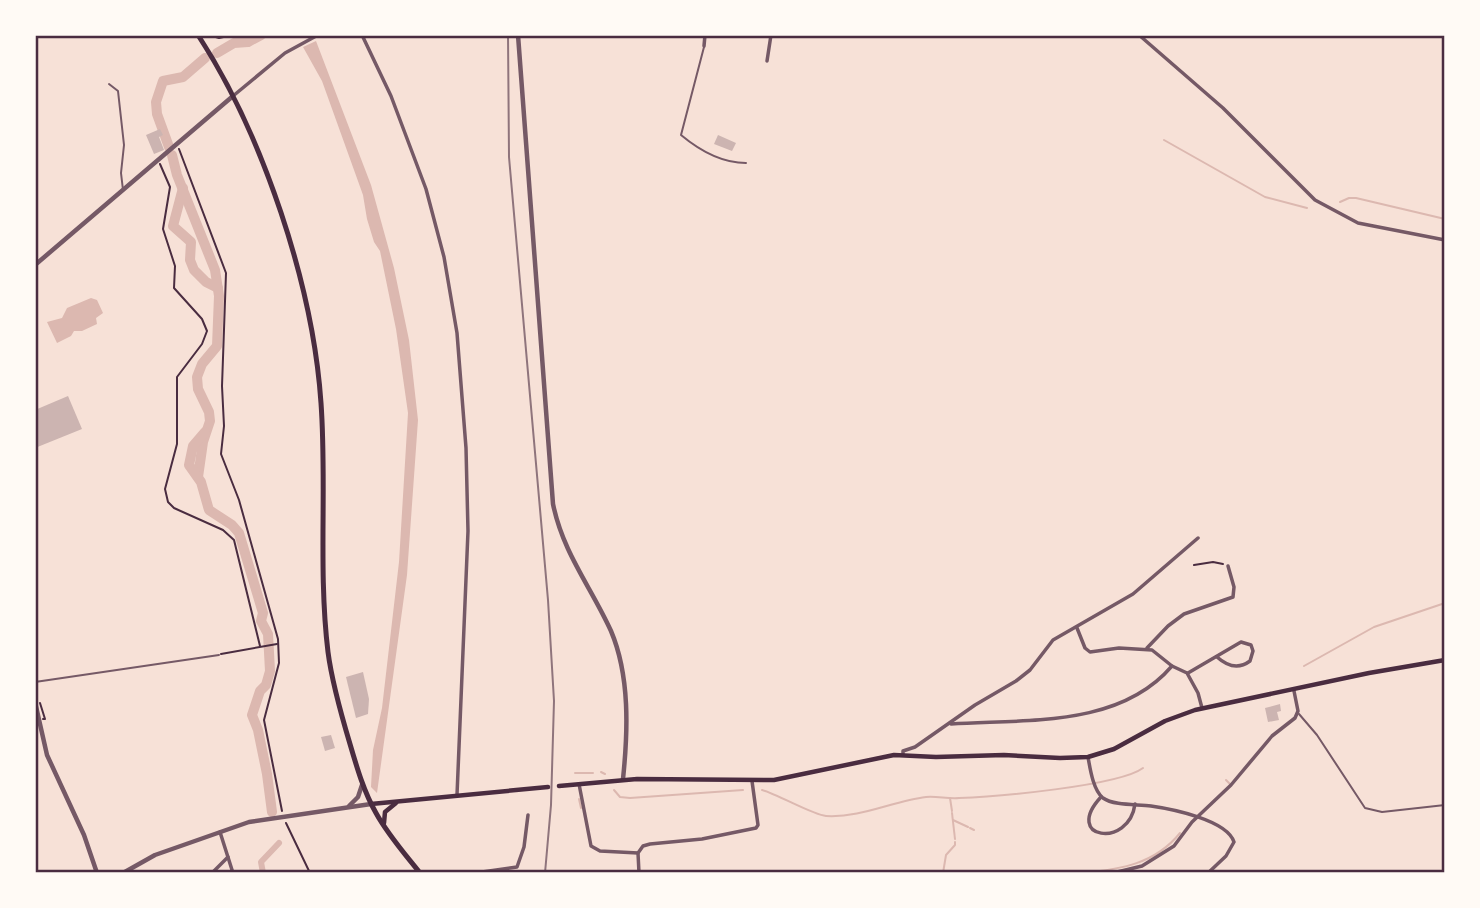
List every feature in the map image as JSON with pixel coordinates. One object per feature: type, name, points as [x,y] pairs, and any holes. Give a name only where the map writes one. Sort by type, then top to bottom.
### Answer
[{"type":"main road","points":[[200,37],[233,96],[257,147],[296,268],[315,349],[324,449],[327,646],[340,710],[369,805],[420,873]]},
{"type":"main road","points":[[559,786],[623,779],[752,781],[794,776],[867,759],[903,755],[1088,757],[1114,749],[1174,716],[1202,708],[1294,691],[1382,670],[1445,660]]},
{"type":"main road","points":[[369,805],[548,787]]},
{"type":"main road","points":[[385,828],[384,814],[398,801]]},
{"type":"street","points":[[35,265],[233,96],[281,57],[318,35]]},
{"type":"street","points":[[362,35],[393,102],[426,189],[444,257],[457,332],[466,448],[468,531],[457,795]]},
{"type":"street","points":[[518,35],[553,504],[569,555],[608,624],[621,660],[625,699],[623,779]]},
{"type":"street","points":[[704,46],[705,35]]},
{"type":"street","points":[[767,61],[771,35]]},
{"type":"street","points":[[1139,35],[1223,107],[1315,200],[1358,223],[1445,240]]},
{"type":"street","points":[[903,755],[903,751],[915,747],[975,705],[1016,681],[1030,670],[1053,640],[1133,594],[1198,538]]},
{"type":"street","points":[[1147,648],[1184,614],[1233,597],[1233,582],[1228,566]]},
{"type":"street","points":[[1077,628],[1090,652],[1119,648],[1147,648],[1156,652],[1172,666],[1187,673],[1198,693],[1202,708]]},
{"type":"street","points":[[1187,673],[1241,642],[1251,645],[1253,651],[1250,661],[1238,667],[1230,666],[1217,657]]},
{"type":"street","points":[[949,724],[1058,717],[1097,711],[1146,689],[1172,666]]},
{"type":"street","points":[[1113,873],[1136,871],[1168,850],[1197,817],[1231,785],[1265,743],[1294,719],[1298,713],[1294,691]]},
{"type":"street","points":[[35,702],[47,755],[84,835],[97,873]]},
{"type":"street","points":[[1088,757],[1101,796],[1111,801],[1171,810],[1197,817],[1231,835],[1234,841],[1226,856],[1208,873]]},
{"type":"street","points":[[639,873],[638,853],[643,846],[702,839],[757,828],[752,781]]},
{"type":"street","points":[[348,807],[358,797],[363,784]]},
{"type":"street","points":[[579,784],[591,846],[600,851],[638,853]]},
{"type":"street","points":[[1101,796],[1089,811],[1088,818],[1093,830],[1100,833],[1114,832],[1125,826],[1133,817],[1135,804]]},
{"type":"street","points":[[122,873],[151,857],[220,831],[263,819],[369,805]]},
{"type":"street","points":[[475,873],[517,867],[524,847],[528,816]]},
{"type":"street","points":[[220,831],[233,873]]},
{"type":"street","points":[[212,873],[228,857]]},
{"type":"lane","points":[[704,46],[681,135],[708,153],[737,163],[746,163]]},
{"type":"lane","points":[[110,84],[118,91],[124,145],[121,173],[123,191]]},
{"type":"lane","points":[[35,682],[219,655]]},
{"type":"lane","points":[[1298,713],[1317,735],[1365,808],[1382,812],[1445,805]]},
{"type":"path","points":[[200,37],[209,35],[219,38],[233,35]]},
{"type":"path","points":[[177,145],[226,273],[222,386],[224,426],[221,454],[239,500],[278,644],[279,663],[264,720],[282,816],[310,873]]},
{"type":"path","points":[[158,161],[170,187],[163,229],[175,266],[174,288],[202,319],[207,331],[202,344],[177,377],[177,444],[165,493],[173,508],[223,530],[232,537],[261,646]]},
{"type":"path","points":[[1194,565],[1215,562],[1228,566]]},
{"type":"path","points":[[219,655],[278,644]]},
{"type":"path","points":[[44,709],[45,719]]},
{"type":"shaded area","points":[[316,41],[371,185],[394,268],[409,340],[418,420],[407,575],[377,793],[371,787],[373,750],[382,708],[399,562],[408,413],[396,329],[380,251],[374,242],[363,195],[322,81],[303,47]]},
{"type":"shaded area","points":[[91,298],[97,300],[103,313],[96,318],[97,324],[82,331],[74,331],[71,336],[57,343],[47,322],[62,318],[67,308]]},
{"type":"building","points":[[160,129],[163,135],[159,137],[164,150],[154,154],[146,135]]},
{"type":"building","points":[[718,135],[736,143],[732,151],[714,144]]},
{"type":"building","points":[[68,396],[82,429],[35,448],[35,410]]},
{"type":"building","points":[[363,672],[369,699],[368,714],[356,718],[346,677]]},
{"type":"building","points":[[1280,704],[1281,711],[1277,712],[1279,720],[1268,722],[1265,708]]},
{"type":"building","points":[[331,735],[335,748],[325,751],[321,737]]},
{"type":"waterway","points":[[217,53],[234,43],[248,42],[261,35]]},
{"type":"waterway","points":[[169,147],[157,114],[156,102],[163,81],[183,77],[205,58]]},
{"type":"waterway","points":[[1164,140],[1265,197],[1307,208]]},
{"type":"waterway","points":[[172,155],[177,175],[215,270],[219,296],[217,346],[202,364],[197,377],[198,389],[209,412],[210,421],[203,442],[198,477]]},
{"type":"waterway","points":[[183,188],[173,226],[191,242],[190,260],[194,270],[206,282],[218,288]]},
{"type":"waterway","points":[[1340,202],[1356,198],[1445,219]]},
{"type":"waterway","points":[[205,432],[193,446],[189,465],[201,482],[209,510],[239,533],[263,613],[261,621],[268,634],[270,671],[252,715],[258,730],[272,812]]},
{"type":"waterway","points":[[1304,666],[1374,627],[1445,603]]},
{"type":"waterway","points":[[762,790],[820,815],[839,816],[926,797],[999,795],[1083,785],[1109,780],[1143,768]]},
{"type":"waterway","points":[[601,772],[605,774]]},
{"type":"waterway","points":[[575,773],[593,773]]},
{"type":"waterway","points":[[1226,780],[1231,785]]},
{"type":"waterway","points":[[614,790],[620,797],[630,798],[743,790]]},
{"type":"waterway","points":[[950,798],[952,811]]},
{"type":"waterway","points":[[579,799],[581,808]]},
{"type":"waterway","points":[[952,813],[955,839]]},
{"type":"waterway","points":[[953,820],[968,827]]},
{"type":"waterway","points":[[970,828],[974,830]]},
{"type":"waterway","points":[[1084,873],[1136,863],[1160,852],[1180,833]]},
{"type":"waterway","points":[[943,873],[946,855],[955,842]]},
{"type":"waterway","points":[[263,873],[261,862],[279,843]]},
{"type":"railway","points":[[508,35],[509,157],[548,600],[554,701],[551,805],[545,873]]}]
